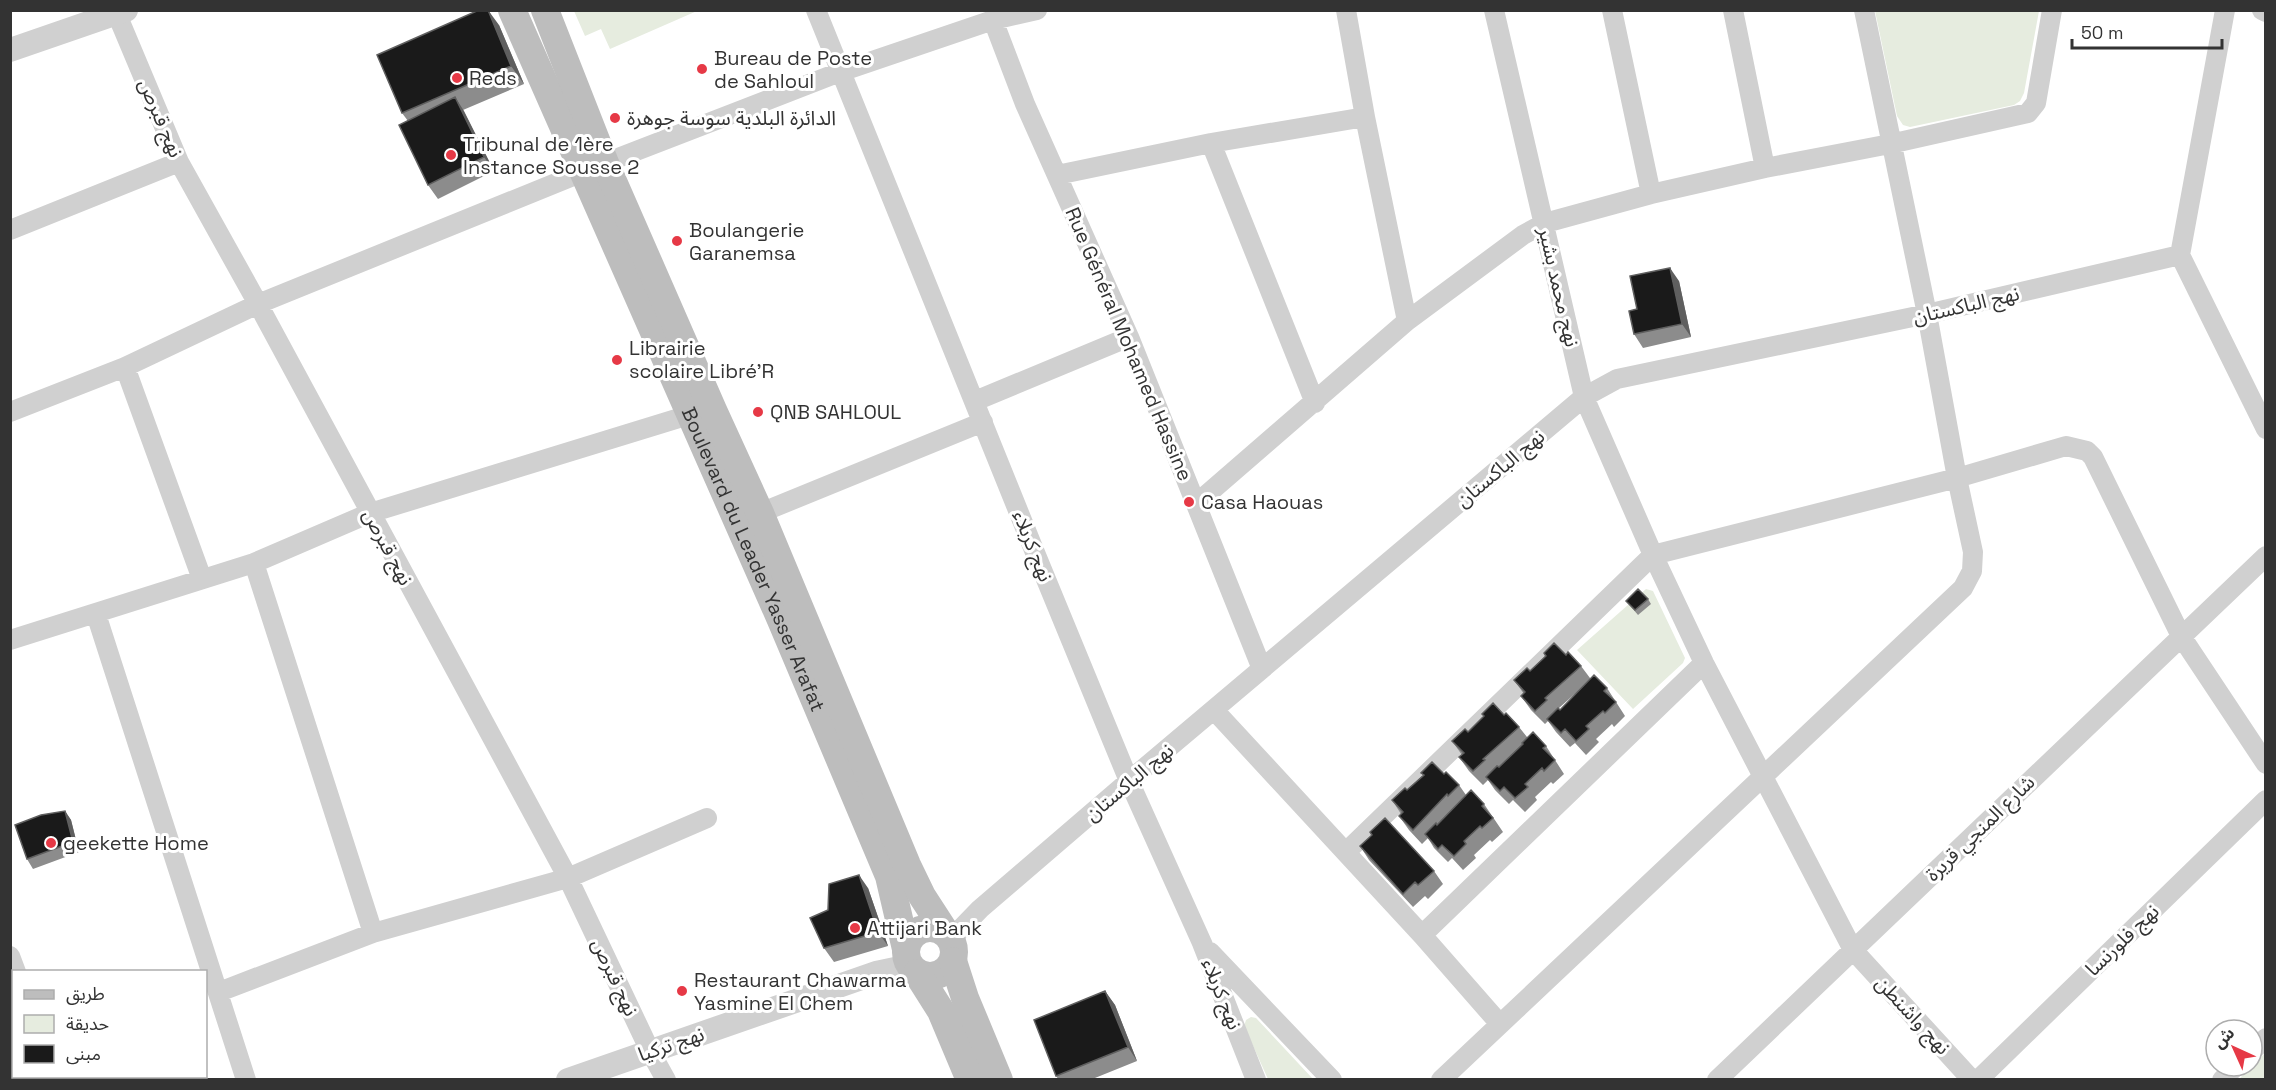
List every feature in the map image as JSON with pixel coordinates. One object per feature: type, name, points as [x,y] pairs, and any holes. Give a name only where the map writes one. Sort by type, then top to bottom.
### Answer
[{"type":"main road","name":"Boulevard du Leader Yasser Arafat","points":[[512,10],[594,167],[760,513],[907,865],[950,944],[964,998],[999,1080]]},
{"type":"main road","name":"Boulevard du Leader Yasser Arafat","points":[[546,10],[594,167],[689,415],[781,620],[889,876],[911,961],[941,1011],[970,1080]]},
{"type":"main road","points":[[925,928],[932,928],[950,944],[948,968],[934,976],[911,961],[912,935],[925,928]]},
{"type":"street","name":"نهج كربلاء","points":[[816,10],[1129,781],[1202,943],[1256,1080]]},
{"type":"street","points":[[10,412],[125,367],[258,304],[594,167],[840,72],[993,20],[1037,10]]},
{"type":"street","points":[[1346,10],[1365,117],[1407,321]]},
{"type":"street","name":"نهج محمد بشير","points":[[1494,10],[1584,397],[1653,555],[1704,663],[1762,777]]},
{"type":"street","points":[[1612,10],[1651,194]]},
{"type":"street","points":[[1733,10],[1765,168]]},
{"type":"street","points":[[1441,1080],[1963,588],[1972,571],[1973,552],[1927,314],[1864,10]]},
{"type":"street","points":[[1197,503],[1407,321],[1523,235],[1545,223],[1651,194],[1765,168],[1890,144],[2028,113],[2036,103],[2052,10]]},
{"type":"street","points":[[2224,10],[2180,255],[2265,429]]},
{"type":"street","points":[[10,50],[121,11]]},
{"type":"street","name":"نهج قبرص","points":[[121,11],[179,162],[568,878],[650,1052],[666,1080]]},
{"type":"street","name":"Rue Général Mohamed Hassine","points":[[993,20],[1025,104],[1129,338],[1262,669]]},
{"type":"street","points":[[1057,175],[1211,143],[1365,117]]},
{"type":"street","points":[[1211,143],[1315,403]]},
{"type":"street","points":[[10,230],[179,162]]},
{"type":"street","name":"نهج الباكستان","points":[[950,944],[980,909],[1584,397],[1617,379],[1927,314],[2180,255]]},
{"type":"street","points":[[975,401],[1129,338]]},
{"type":"street","points":[[125,367],[202,579]]},
{"type":"street","points":[[10,640],[254,563],[370,513],[689,415]]},
{"type":"street","points":[[760,513],[984,422]]},
{"type":"street","points":[[1346,852],[1653,555],[1957,478],[2066,446],[2087,451],[2093,457],[2181,636],[2265,764]]},
{"type":"street","name":"شارع المنجي قريرة","points":[[1717,1080],[2265,556]]},
{"type":"street","points":[[254,563],[373,933]]},
{"type":"street","name":"شارع المنجي قريرة","points":[[2245,577],[2265,566]]},
{"type":"street","points":[[96,614],[246,1080]]},
{"type":"street","points":[[1422,934],[1704,663]]},
{"type":"street","points":[[1214,710],[1422,934],[1500,1024]]},
{"type":"street","name":"نهج واشنطن","points":[[1762,777],[1853,950],[1972,1080]]},
{"type":"street","name":"نهج فلورنسا","points":[[1978,1080],[2265,800]]},
{"type":"street","points":[[219,993],[373,933],[568,878],[707,818]]},
{"type":"street","points":[[1202,943],[1332,1080]]},
{"type":"street","name":"نهج تركيا","points":[[568,1080],[876,973],[892,964],[911,961]]},
{"type":"green space","points":[[574,11],[697,11],[610,49],[601,29],[585,36]]},
{"type":"green space","points":[[1875,11],[2039,11],[2024,93],[2020,101],[2014,105],[1910,127],[1903,125],[1897,116]]},
{"type":"green space","points":[[1646,589],[1653,591],[1685,658],[1683,663],[1633,709],[1577,650]]},
{"type":"green space","points":[[1251,1017],[1256,1018],[1313,1079],[1268,1079],[1244,1026],[1246,1020]]},
{"type":"green space","points":[[2264,1054],[2265,1079],[2240,1079],[2264,1078]]},
{"type":"building","name":"Reds","points":[[479,10],[488,10],[511,66],[402,113],[377,55]]},
{"type":"building","name":"Tribunal de 1ère Instance Sousse 2","points":[[455,97],[484,157],[428,185],[399,125]]},
{"type":"building","points":[[1670,268],[1682,324],[1634,334],[1629,311],[1637,309],[1630,276]]},
{"type":"building","points":[[1638,589],[1648,599],[1635,610],[1626,601]]},
{"type":"building","points":[[1554,643],[1566,655],[1568,652],[1581,666],[1545,698],[1547,700],[1535,711],[1521,696],[1525,692],[1514,680],[1527,668],[1530,671],[1546,656],[1544,653]]},
{"type":"building","points":[[1594,675],[1607,688],[1604,691],[1616,702],[1586,726],[1589,729],[1576,741],[1565,729],[1561,733],[1547,719],[1558,708],[1560,710]]},
{"type":"building","points":[[1493,703],[1519,727],[1473,771],[1459,757],[1464,753],[1452,741],[1465,729],[1468,732]]},
{"type":"building","points":[[1533,732],[1546,746],[1543,748],[1555,760],[1544,771],[1542,768],[1525,784],[1528,787],[1515,798],[1504,787],[1500,791],[1486,777]]},
{"type":"building","points":[[1432,762],[1459,785],[1448,796],[1447,794],[1413,830],[1399,816],[1403,812],[1392,800],[1424,775],[1421,773]]},
{"type":"building","points":[[1471,790],[1493,818],[1482,828],[1480,826],[1464,841],[1466,844],[1454,856],[1442,845],[1438,849],[1425,834]]},
{"type":"building","name":"geekette Home","points":[[65,811],[73,842],[27,859],[15,825],[41,815]]},
{"type":"building","points":[[1385,818],[1434,871],[1418,885],[1415,882],[1403,894],[1360,846],[1372,835],[1370,832]]},
{"type":"building","name":"Attijari Bank","points":[[859,875],[878,932],[824,948],[810,918],[828,910],[829,884]]},
{"type":"building","points":[[1105,991],[1128,1047],[1056,1076],[1034,1020]]},
{"type":"place","name":"Bureau de Poste de Sahloul","points":[[702,69]]},
{"type":"place","name":"Reds","points":[[457,78]]},
{"type":"place","name":"الدائرة البلدية سوسة جوهرة","points":[[615,118]]},
{"type":"place","name":"Tribunal de 1ère Instance Sousse 2","points":[[451,155]]},
{"type":"place","name":"Boulangerie Garanemsa","points":[[677,241]]},
{"type":"place","name":"Librairie scolaire Libré'R","points":[[617,360]]},
{"type":"place","name":"QNB SAHLOUL","points":[[758,412]]},
{"type":"place","name":"Casa Haouas","points":[[1189,502]]},
{"type":"place","name":"geekette Home","points":[[51,843]]},
{"type":"place","name":"Attijari Bank","points":[[855,928]]},
{"type":"place","name":"Restaurant Chawarma Yasmine El Chem","points":[[682,991]]}]
